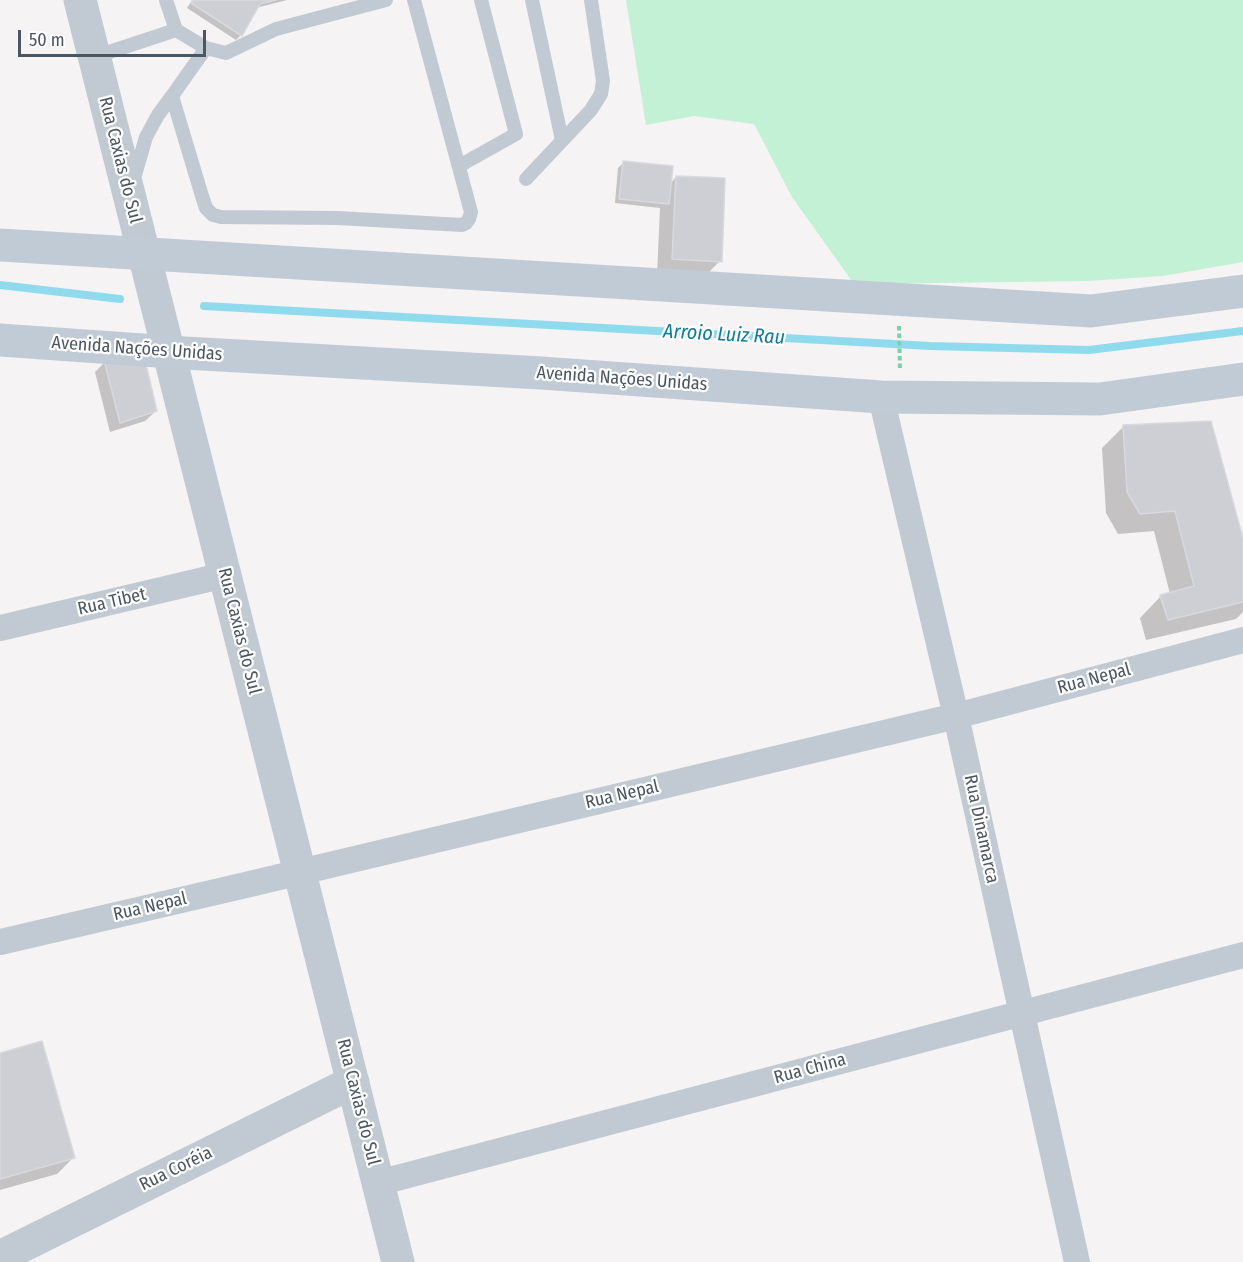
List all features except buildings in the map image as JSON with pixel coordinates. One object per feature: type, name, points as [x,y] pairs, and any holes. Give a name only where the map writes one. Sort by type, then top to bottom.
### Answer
[{"type":"main road","points":[[0,245],[1091,311],[1243,291]]},
{"type":"main road","name":"Avenida Nações Unidas","points":[[0,340],[541,373],[890,385],[1100,399],[1243,379]]},
{"type":"street","name":"Rua Caxias do Sul","points":[[80,0],[398,1262]]},
{"type":"street","name":"Rua Dinamarca","points":[[890,385],[956,716],[1077,1262]]},
{"type":"street","name":"Rua Tibet","points":[[0,628],[225,575]]},
{"type":"street","name":"Rua Nepal","points":[[0,942],[956,716],[1243,640]]},
{"type":"street","name":"Rua China","points":[[378,1183],[1243,955]]},
{"type":"street","name":"Rua Coréia","points":[[0,1257],[352,1082]]},
{"type":"lane","points":[[166,0],[176,30],[206,48],[226,53],[276,29],[386,0]]},
{"type":"lane","points":[[172,96],[206,208],[213,215],[221,217],[338,218],[462,225],[469,219],[471,212],[414,0]]},
{"type":"lane","points":[[459,166],[516,134],[481,0]]},
{"type":"lane","points":[[532,0],[562,140]]},
{"type":"lane","points":[[526,179],[591,110],[602,94],[603,81],[591,0]]},
{"type":"lane","points":[[94,57],[176,30]]},
{"type":"lane","points":[[134,214],[135,174],[146,137],[162,110],[206,48]]},
{"type":"path","points":[[890,385],[899,326]]},
{"type":"green space","points":[[626,0],[1243,0],[1243,262],[1163,276],[1088,281],[854,284],[792,197],[754,124],[694,116],[646,125]]},
{"type":"waterway","name":"Arroio Luiz Rau","points":[[0,285],[120,299]]},
{"type":"waterway","name":"Arroio Luiz Rau","points":[[204,306],[930,346],[1089,350],[1243,331]]}]
